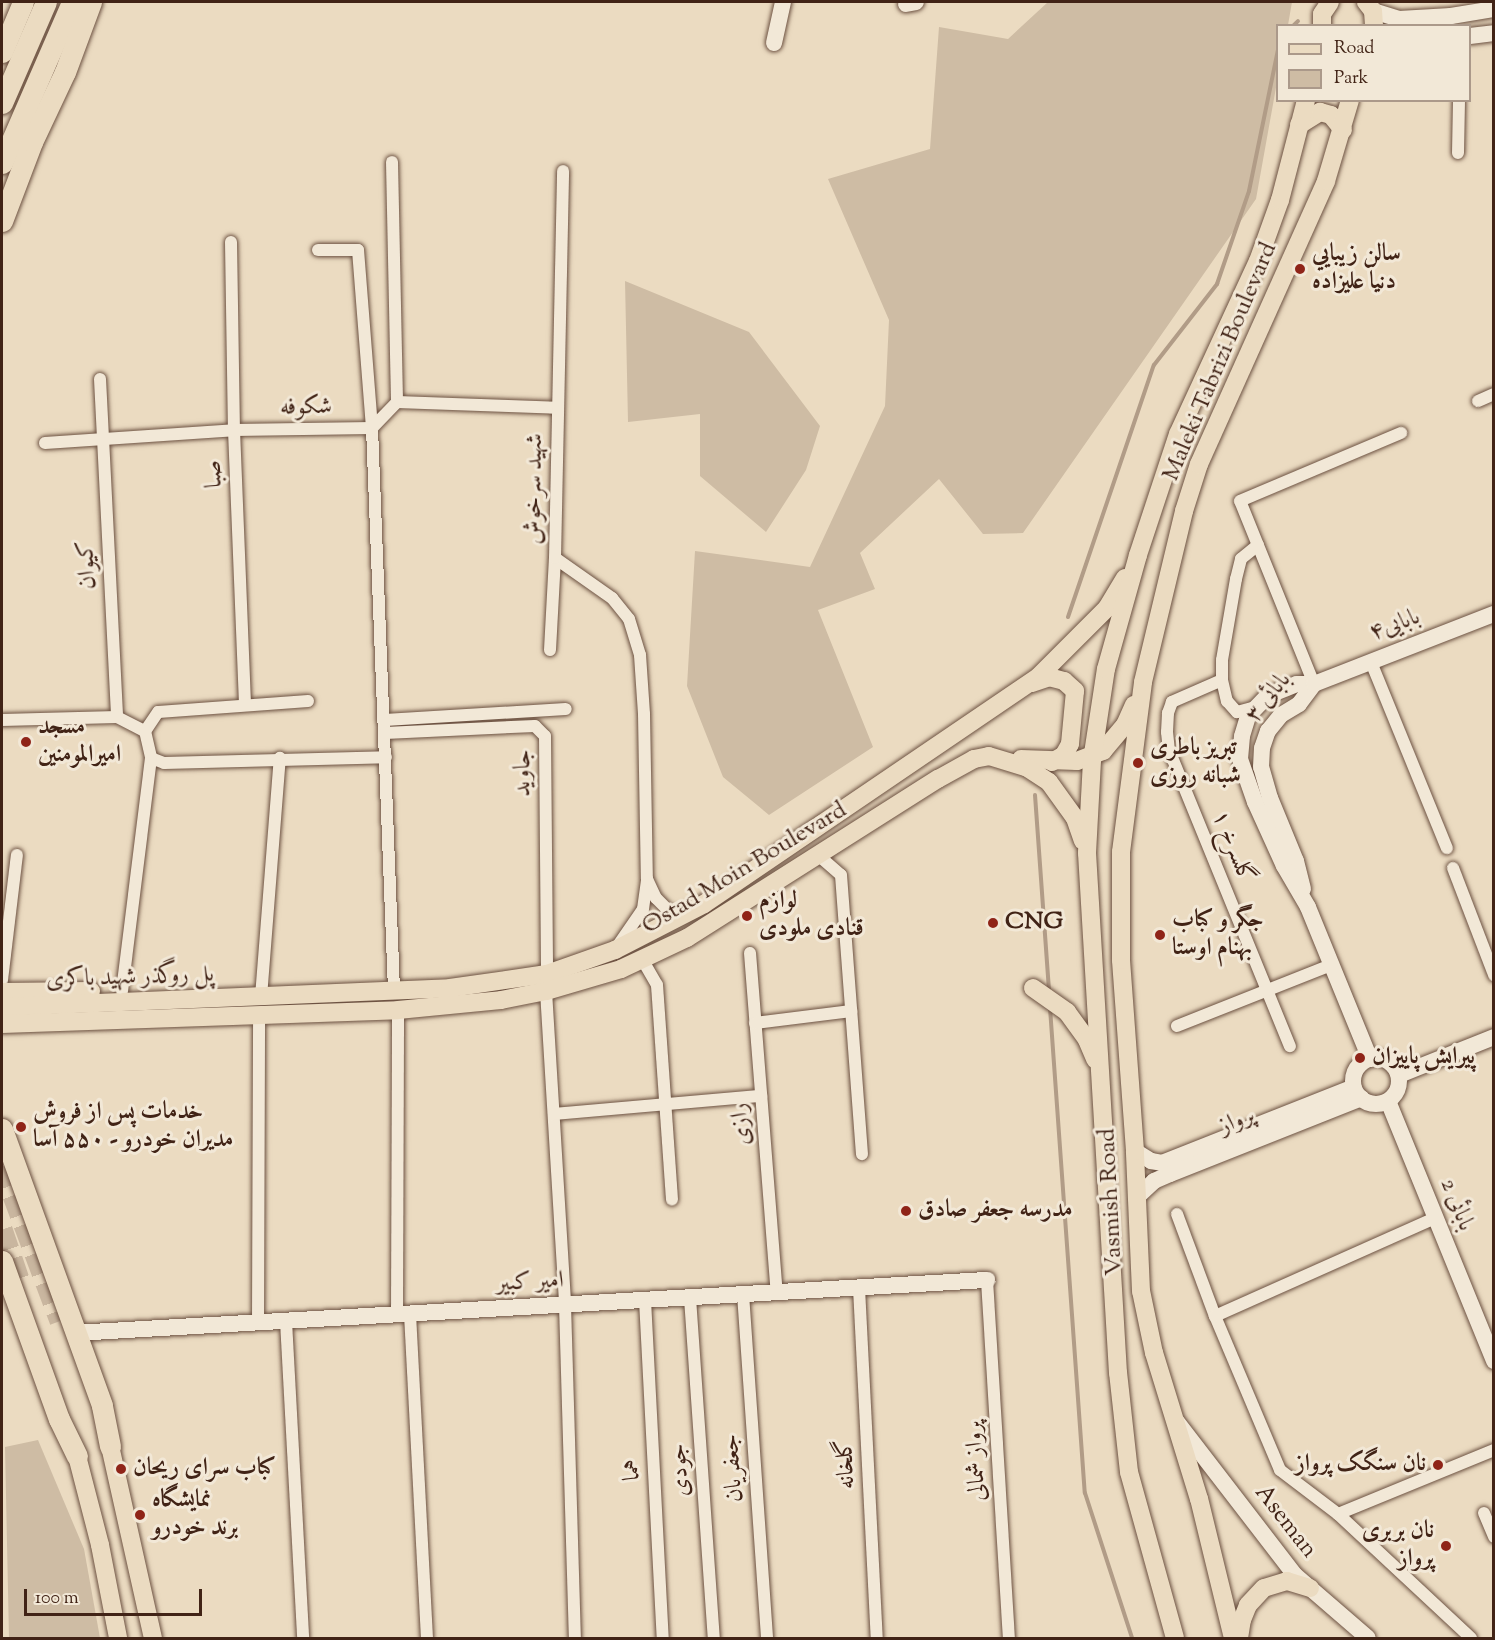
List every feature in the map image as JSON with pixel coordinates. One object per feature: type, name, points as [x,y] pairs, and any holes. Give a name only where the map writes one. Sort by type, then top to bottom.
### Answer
[{"type":"highway","points":[[2,52],[23,2]]},
{"type":"highway","points":[[2,103],[46,2]]},
{"type":"highway","points":[[2,163],[72,2]]},
{"type":"highway","points":[[2,221],[32,142],[65,72],[91,2]]},
{"type":"highway","points":[[2,1129],[102,1406],[110,1446]]},
{"type":"highway","points":[[2,1261],[59,1419],[77,1456]]},
{"type":"main road","points":[[774,43],[783,2]]},
{"type":"main road","points":[[1322,24],[1322,14],[1330,2]]},
{"type":"main road","points":[[1370,9],[1399,19],[1450,16],[1494,9]]},
{"type":"main road","points":[[1471,36],[1494,33]]},
{"type":"main road","name":"Maleki Tabrizi Boulevard","points":[[1092,760],[1106,669],[1138,555],[1178,434],[1258,261],[1280,200],[1305,102]]},
{"type":"main road","name":"Maleki Tabrizi Boulevard","points":[[1142,686],[1184,511],[1199,464],[1326,181],[1350,102]]},
{"type":"main road","points":[[1299,125],[1320,112],[1331,115],[1343,130]]},
{"type":"main road","points":[[1024,685],[1046,670],[1107,608],[1138,555]]},
{"type":"main road","name":"بابایی۴","points":[[1314,684],[1494,614]]},
{"type":"main road","points":[[1024,685],[1049,677],[1064,681],[1075,691],[1070,744],[1064,755],[1052,762]]},
{"type":"main road","name":"بابائی ۳","points":[[1314,684],[1297,684],[1267,696],[1257,706],[1248,716],[1242,736],[1240,759],[1246,781],[1272,841],[1308,907],[1371,1059]]},
{"type":"main road","name":"بابائی ۳","points":[[1308,907],[1296,861],[1270,798],[1261,767],[1262,748],[1268,731],[1281,715],[1299,704],[1314,684]]},
{"type":"main road","name":"Ostad Moin Boulevard","points":[[259,1016],[398,1010],[501,1000],[547,983],[690,912],[1024,685]]},
{"type":"main road","points":[[989,756],[1052,762],[1077,761],[1103,751],[1125,725],[1142,686]]},
{"type":"main road","name":"Vasmish Road","points":[[1142,686],[1121,852],[1121,960],[1135,1151],[1141,1292],[1154,1353],[1177,1422],[1233,1638]]},
{"type":"main road","points":[[989,756],[1026,767],[1049,782],[1076,818],[1087,853]]},
{"type":"main road","name":"Ostad Moin Boulevard","points":[[261,996],[547,983],[621,969],[687,938],[938,779],[974,759],[989,756]]},
{"type":"main road","name":"Vasmish Road","points":[[1092,760],[1087,853],[1118,1372],[1129,1472],[1175,1638]]},
{"type":"main road","points":[[1033,988],[1067,1012],[1078,1026],[1094,1055],[1099,1076]]},
{"type":"main road","points":[[2,992],[223,991],[261,996]]},
{"type":"main road","name":"پل روگذر شهید باکری","points":[[2,1007],[261,996]]},
{"type":"main road","points":[[2,1034],[224,1024],[259,1016]]},
{"type":"main road","name":"پل روگذر شهید باکری","points":[[2,1024],[259,1016]]},
{"type":"main road","points":[[1399,1076],[1494,1037]]},
{"type":"main road","points":[[1371,1059],[1385,1059],[1391,1063],[1399,1076],[1397,1090],[1388,1101],[1375,1104],[1358,1093],[1355,1073],[1358,1066],[1371,1059]]},
{"type":"main road","name":"پرواز","points":[[1135,1151],[1151,1161],[1162,1163],[1358,1093]]},
{"type":"main road","name":"پرواز","points":[[1136,1198],[1154,1181],[1358,1093]]},
{"type":"main road","name":"بابائی 2","points":[[1388,1101],[1494,1361]]},
{"type":"main road","name":"امیر کبیر","points":[[75,1333],[987,1280]]},
{"type":"main road","name":"Aseman","points":[[1177,1422],[1295,1575],[1368,1638]]},
{"type":"main road","points":[[110,1446],[153,1638]]},
{"type":"main road","points":[[77,1456],[100,1545],[118,1638]]},
{"type":"main road","points":[[1239,1638],[1242,1620],[1248,1605],[1264,1588],[1287,1581],[1310,1588]]},
{"type":"street","points":[[1458,153],[1459,102]]},
{"type":"street","points":[[372,428],[397,402],[392,162]]},
{"type":"street","name":"شهید سرخوش","points":[[564,171],[555,558],[612,598],[629,619],[640,655],[644,714],[647,879],[643,909],[615,950]]},
{"type":"street","name":"صبا","points":[[231,242],[234,430],[245,705]]},
{"type":"street","points":[[318,250],[358,250],[372,428],[394,991]]},
{"type":"street","name":"کیوان","points":[[99,380],[117,717]]},
{"type":"street","points":[[1478,401],[1494,394]]},
{"type":"street","points":[[397,402],[557,408]]},
{"type":"street","name":"شکوفه","points":[[45,443],[234,430],[372,428]]},
{"type":"street","points":[[1314,684],[1240,501],[1401,433]]},
{"type":"street","points":[[1257,706],[1237,712],[1227,701],[1222,680],[1222,660],[1241,559],[1258,545]]},
{"type":"street","points":[[550,650],[555,558]]},
{"type":"street","points":[[1371,662],[1447,848]]},
{"type":"street","name":"گلسرخ ۱","points":[[1222,680],[1172,702],[1167,723],[1169,750],[1267,990]]},
{"type":"street","points":[[122,991],[151,758],[145,731],[158,712],[308,701]]},
{"type":"street","points":[[385,726],[566,709]]},
{"type":"street","points":[[2,720],[117,717],[145,731]]},
{"type":"street","name":"جاوید","points":[[385,726],[535,726],[545,736],[547,983],[565,1305],[575,1638]]},
{"type":"street","points":[[151,758],[164,763],[280,758],[386,757]]},
{"type":"street","points":[[261,996],[280,758]]},
{"type":"street","points":[[2,980],[17,855]]},
{"type":"street","points":[[818,855],[841,875],[862,1154]]},
{"type":"street","points":[[1453,868],[1494,975]]},
{"type":"street","points":[[647,879],[656,898],[670,912],[690,912]]},
{"type":"street","name":"رازی","points":[[750,953],[777,1293]]},
{"type":"street","points":[[642,959],[657,985],[672,1199]]},
{"type":"street","points":[[1177,1026],[1331,965]]},
{"type":"street","points":[[1267,990],[1290,1046]]},
{"type":"street","points":[[398,1010],[403,1314],[427,1638]]},
{"type":"street","points":[[755,1023],[851,1011]]},
{"type":"street","points":[[258,1323],[259,1016]]},
{"type":"street","points":[[554,1114],[761,1096]]},
{"type":"street","points":[[1177,1214],[1215,1316],[1280,1470],[1338,1514],[1471,1638]]},
{"type":"street","points":[[1215,1316],[1435,1218]]},
{"type":"street","name":"پرواز شمالی","points":[[987,1280],[1009,1638]]},
{"type":"street","name":"گلخانه","points":[[860,1288],[877,1638]]},
{"type":"street","name":"جعفریان","points":[[743,1294],[767,1638]]},
{"type":"street","name":"جودی","points":[[690,1298],[714,1638]]},
{"type":"street","name":"هما","points":[[645,1300],[663,1638]]},
{"type":"street","points":[[286,1321],[303,1638]]},
{"type":"street","points":[[1338,1514],[1494,1450]]},
{"type":"street","points":[[1484,1513],[1494,1537]]},
{"type":"green space","points":[[1048,2],[1292,2],[1288,24],[1276,24],[1276,88],[1256,199],[1023,533],[983,534],[939,479],[860,553],[875,589],[818,610],[873,747],[769,815],[723,777],[687,686],[695,551],[810,567],[885,406],[889,320],[828,179],[930,149],[939,27],[1008,39]]},
{"type":"green space","points":[[625,281],[749,332],[820,426],[806,470],[766,532],[700,476],[700,414],[628,422]]},
{"type":"green space","points":[[38,1440],[84,1549],[100,1638],[9,1638],[5,1447]]},
{"type":"waterway","points":[[1295,24],[1298,21]]},
{"type":"waterway","points":[[1068,617],[1154,365],[1217,284],[1249,191],[1276,60]]},
{"type":"waterway","points":[[1035,795],[1049,991]]},
{"type":"waterway","points":[[1050,1008],[1085,1493],[1132,1638]]},
{"type":"tunnel","points":[[2,1166],[60,1320]]},
{"type":"tunnel","points":[[2,1229],[20,1282]]},
{"type":"place","name":"سالن زيبايي دنيا عليزاده","points":[[1300,269]]},
{"type":"place","name":"مسجد امیرالمومنین","points":[[26,742]]},
{"type":"place","name":"تبریز باطری شبانه روزی","points":[[1138,763]]},
{"type":"place","name":"لوازم قنادی ملودی","points":[[747,916]]},
{"type":"place","name":"CNG","points":[[993,923]]},
{"type":"place","name":"جگر و کباب بهنام اوستا","points":[[1160,935]]},
{"type":"place","name":"پیرایش پاییزان","points":[[1360,1058]]},
{"type":"place","name":"خدمات پس از فروش مدیران خودرو - ۵۵۰ آسا","points":[[21,1127]]},
{"type":"place","name":"مدرسه جعفر صادق","points":[[906,1211]]},
{"type":"place","name":"نان سنگک پرواز","points":[[1438,1465]]},
{"type":"place","name":"کباب سرای ریحان","points":[[121,1469]]},
{"type":"place","name":"نمایشگاه برند خودرو","points":[[140,1515]]},
{"type":"place","name":"نان بربری پرواز","points":[[1446,1546]]}]
